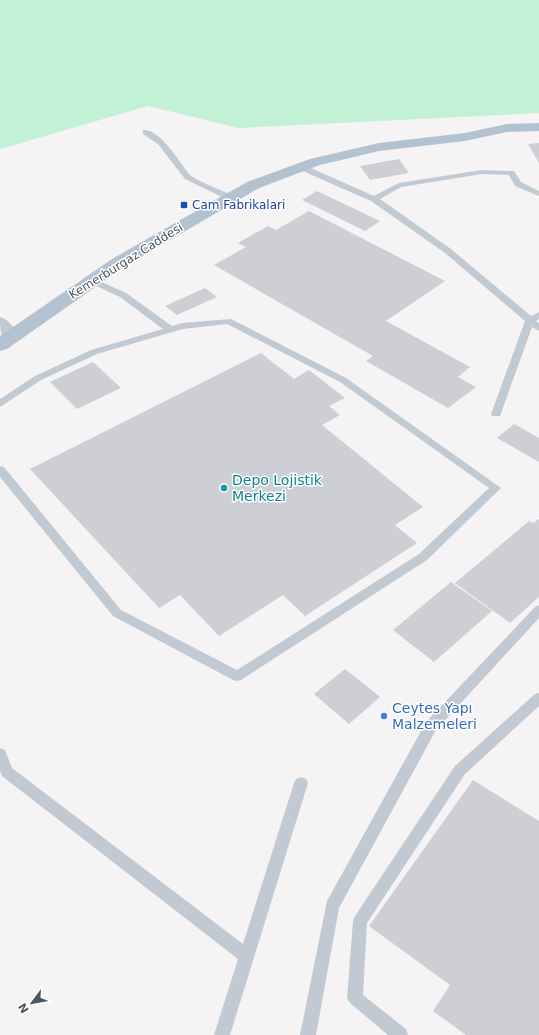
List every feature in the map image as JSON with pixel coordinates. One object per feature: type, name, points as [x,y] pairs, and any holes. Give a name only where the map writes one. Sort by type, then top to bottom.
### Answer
[{"type":"main road","name":"Kemerburgaz Caddesi","points":[[4,335],[92,281],[118,263],[253,185],[314,162],[380,147],[465,137],[507,128],[539,127]]},
{"type":"main road","name":"Kemerburgaz Caddesi","points":[[465,137],[539,136]]},
{"type":"lane","points":[[146,132],[161,142],[188,177],[231,198]]},
{"type":"lane","points":[[301,168],[374,199],[448,251],[539,328]]},
{"type":"lane","points":[[374,199],[399,185],[482,172],[511,173],[518,184],[539,194]]},
{"type":"lane","points":[[92,281],[123,295],[170,330]]},
{"type":"lane","points":[[496,414],[530,321],[539,315]]},
{"type":"lane","points":[[0,404],[38,378],[94,352],[182,326],[228,321],[342,380],[496,488],[423,557],[237,676],[117,613],[0,470]]},
{"type":"lane","points":[[308,1035],[332,906],[432,726],[539,610]]},
{"type":"lane","points":[[400,1035],[355,998],[360,921],[460,770],[539,698]]},
{"type":"lane","points":[[0,754],[7,772],[246,956]]},
{"type":"lane","points":[[222,1035],[301,783]]},
{"type":"green space","points":[[0,0],[539,0],[539,113],[239,128],[148,106],[0,149]]},
{"type":"building","points":[[539,143],[539,163],[528,144]]},
{"type":"building","points":[[399,159],[409,173],[370,180],[360,166]]},
{"type":"building","points":[[317,191],[380,221],[365,231],[302,200]]},
{"type":"building","points":[[309,211],[445,281],[386,321],[470,367],[458,377],[476,387],[448,408],[366,361],[373,356],[214,265],[246,247],[238,243],[268,226],[276,230]]},
{"type":"building","points":[[205,288],[217,297],[177,315],[165,306]]},
{"type":"building","name":"Depo Lojistik Merkezi","points":[[261,353],[294,379],[309,370],[345,398],[329,406],[340,415],[322,425],[423,507],[395,525],[417,543],[305,616],[283,595],[219,636],[180,595],[159,608],[30,469]]},
{"type":"building","points":[[93,362],[121,388],[77,409],[50,382]]},
{"type":"building","points":[[514,424],[539,438],[539,462],[497,438]]},
{"type":"building","points":[[539,519],[539,597],[510,623],[455,583],[529,521],[533,523]]},
{"type":"building","points":[[451,582],[492,611],[434,662],[393,630]]},
{"type":"building","points":[[345,669],[380,697],[349,724],[314,694]]},
{"type":"building","points":[[473,780],[539,821],[539,1035],[466,1035],[433,1011],[450,985],[369,926]]},
{"type":"place","name":"Cam Fabrikalari","points":[[184,205]]},
{"type":"place","name":"Depo Lojistik Merkezi","points":[[224,488]]},
{"type":"place","name":"Ceytes Yapı Malzemeleri","points":[[384,716]]}]
